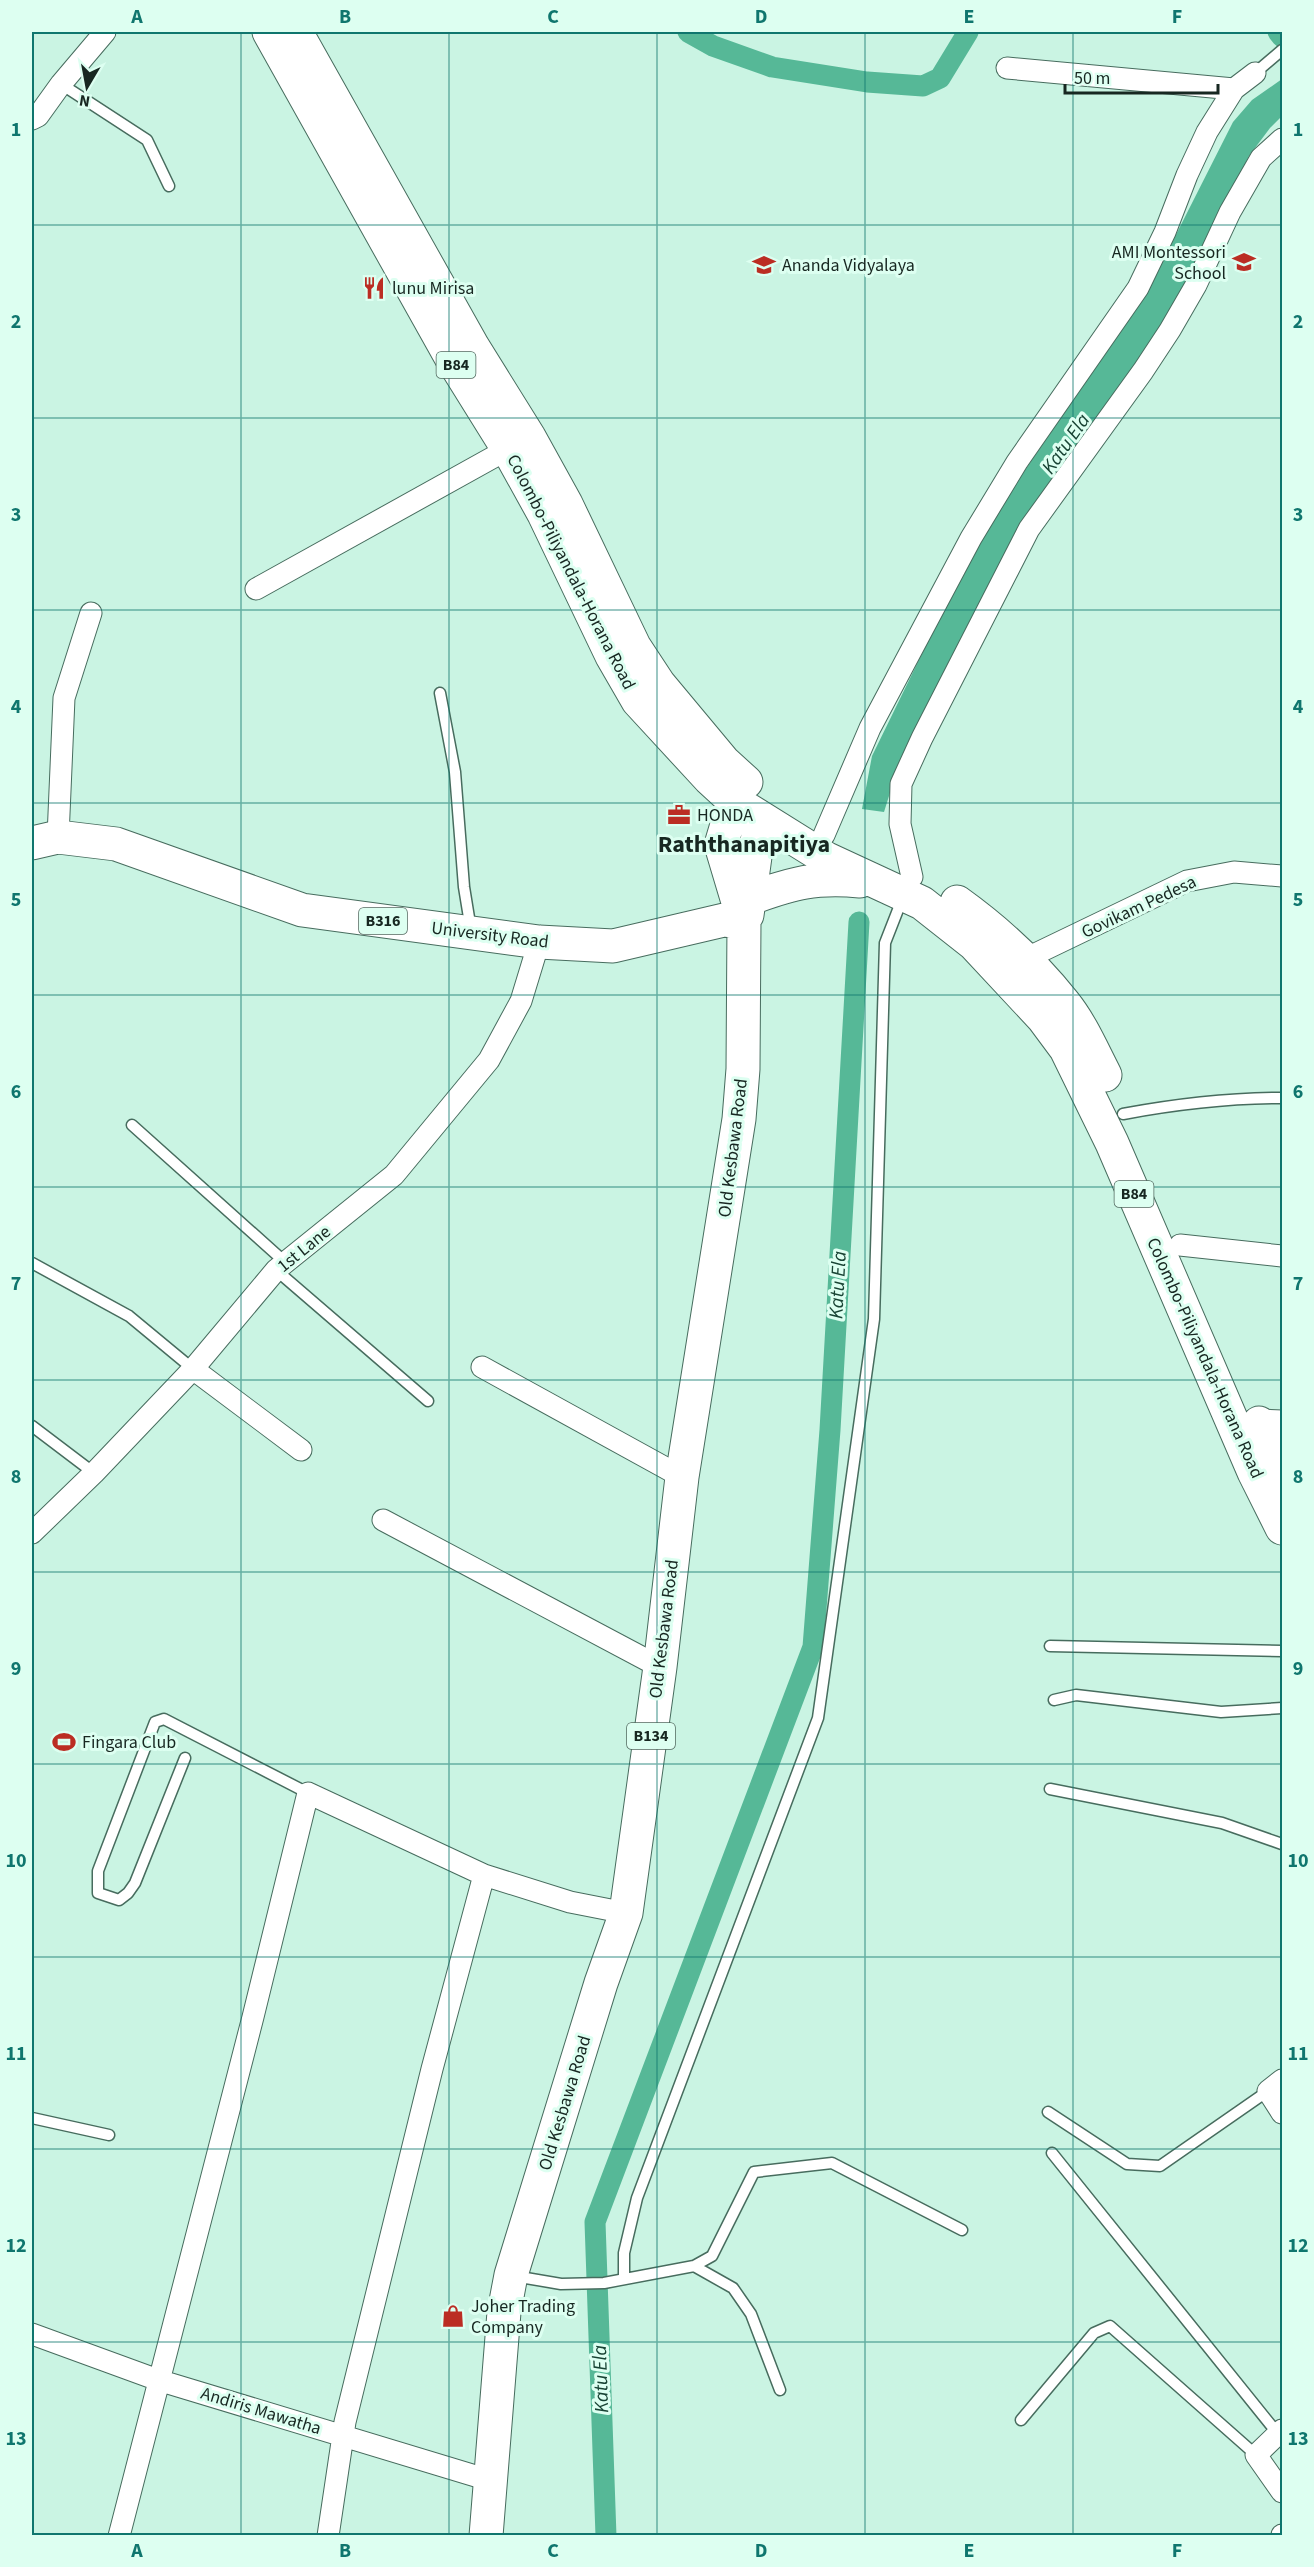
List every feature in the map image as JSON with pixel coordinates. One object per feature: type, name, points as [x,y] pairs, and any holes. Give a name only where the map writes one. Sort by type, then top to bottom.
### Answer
[{"type":"main road","name":"Colombo-Piliyandala-Horana Road","points":[[269,32],[463,353],[529,437],[555,484],[634,646],[658,684],[724,762],[764,799],[824,835],[897,884]]},
{"type":"main road","name":"Colombo-Piliyandala-Horana Road","points":[[296,32],[463,353],[508,449],[544,514],[612,656],[638,701],[687,754],[747,810],[820,856],[897,884],[945,894],[962,905],[1015,968],[1043,1018],[1066,1049],[1112,1143],[1259,1423],[1254,1472],[1282,1528]]},
{"type":"main road","name":"Old Kesbawa Road","points":[[687,754],[747,910]]},
{"type":"main road","name":"Old Kesbawa Road","points":[[486,2535],[504,2312],[511,2275],[601,1983],[626,1913],[660,1667],[682,1477],[739,1119],[747,910],[747,810]]},
{"type":"main road","points":[[721,845],[747,810]]},
{"type":"main road","name":"University Road","points":[[45,840],[116,844],[302,910],[538,942],[613,946],[724,920],[807,880],[830,879],[897,884]]},
{"type":"main road","name":"Colombo-Piliyandala-Horana Road","points":[[1015,968],[1065,1004],[1086,1037],[1123,1114],[1282,1477]]},
{"type":"street","points":[[32,119],[38,116],[61,84],[105,32]]},
{"type":"street","points":[[1007,68],[1234,89]]},
{"type":"street","points":[[824,835],[870,728],[971,538],[1017,462],[1138,288],[1165,232],[1207,132],[1234,89],[1255,73]]},
{"type":"street","points":[[897,884],[901,784],[922,738],[1029,529],[1154,355],[1196,285],[1230,212],[1261,158],[1282,139]]},
{"type":"street","points":[[256,589],[508,449]]},
{"type":"street","points":[[45,840],[64,698],[91,613]]},
{"type":"street","name":"Govikam Pedesa","points":[[1015,968],[1187,881],[1234,872],[1282,876]]},
{"type":"street","name":"1st Lane","points":[[32,1533],[94,1473],[193,1369],[281,1267],[394,1175],[489,1060],[521,1001],[538,942]]},
{"type":"street","points":[[1180,1245],[1282,1256]]},
{"type":"street","points":[[482,1367],[682,1477]]},
{"type":"street","points":[[193,1369],[301,1450]]},
{"type":"street","points":[[383,1520],[660,1667]]},
{"type":"street","points":[[119,2535],[253,2017],[308,1793],[484,1875],[570,1902],[626,1913]]},
{"type":"street","points":[[328,2535],[345,2422],[484,1875]]},
{"type":"street","points":[[1275,2085],[1282,2113]]},
{"type":"street","name":"Andiris Mawatha","points":[[32,2334],[158,2380],[492,2481]]},
{"type":"street","points":[[1280,2432],[1256,2455],[1282,2492]]},
{"type":"lane","points":[[1255,73],[1282,50]]},
{"type":"lane","points":[[61,84],[147,140],[169,186]]},
{"type":"lane","points":[[440,693],[455,772],[464,887],[471,933]]},
{"type":"lane","points":[[624,2279],[624,2253],[637,2199],[819,1718],[874,1319],[885,944],[897,884]]},
{"type":"lane","points":[[1123,1114],[1182,1103],[1230,1098],[1282,1098]]},
{"type":"lane","points":[[132,1125],[281,1267],[428,1401]]},
{"type":"lane","points":[[32,1263],[129,1316],[193,1369]]},
{"type":"lane","points":[[32,1426],[94,1473]]},
{"type":"lane","points":[[1050,1646],[1282,1651]]},
{"type":"lane","points":[[1054,1700],[1076,1695],[1221,1712],[1282,1708]]},
{"type":"lane","points":[[185,1758],[135,1883],[119,1900],[98,1893],[98,1871],[158,1719],[164,1719],[308,1793]]},
{"type":"lane","points":[[1050,1789],[1222,1823],[1282,1845]]},
{"type":"lane","points":[[1048,2112],[1126,2164],[1161,2166],[1275,2085]]},
{"type":"lane","points":[[32,2118],[109,2134]]},
{"type":"lane","points":[[1052,2153],[1280,2432]]},
{"type":"lane","points":[[511,2275],[561,2284],[604,2283],[694,2266],[712,2256],[754,2172],[832,2163],[962,2230]]},
{"type":"lane","points":[[694,2266],[734,2288],[751,2314],[780,2391]]},
{"type":"lane","points":[[1021,2420],[1094,2333],[1110,2326],[1256,2455]]},
{"type":"water","name":"Katu Ela","points":[[1282,79],[1282,116],[1249,156],[1180,301],[1021,534],[894,780],[884,812],[862,809],[872,756],[978,539],[1149,288],[1233,122],[1252,100]]},
{"type":"waterway","points":[[688,32],[713,46],[772,67],[867,82],[923,86],[940,78],[968,32]]},
{"type":"waterway","points":[[1278,32],[1282,37]]},
{"type":"waterway","name":"Katu Ela","points":[[606,2536],[595,2222],[813,1647],[830,1430],[859,922]]},
{"type":"place","name":"AMI Montessori School","points":[[1244,262]]},
{"type":"place","name":"Ananda Vidyalaya","points":[[764,265]]},
{"type":"place","name":"lunu Mirisa","points":[[374,288]]},
{"type":"place","name":"HONDA","points":[[679,815]]},
{"type":"place","name":"Fingara Club","points":[[64,1742]]},
{"type":"place","name":"Joher Trading Company","points":[[453,2316]]},
{"type":"district","name":"Raththanapitiya","points":[[744,844]]}]
